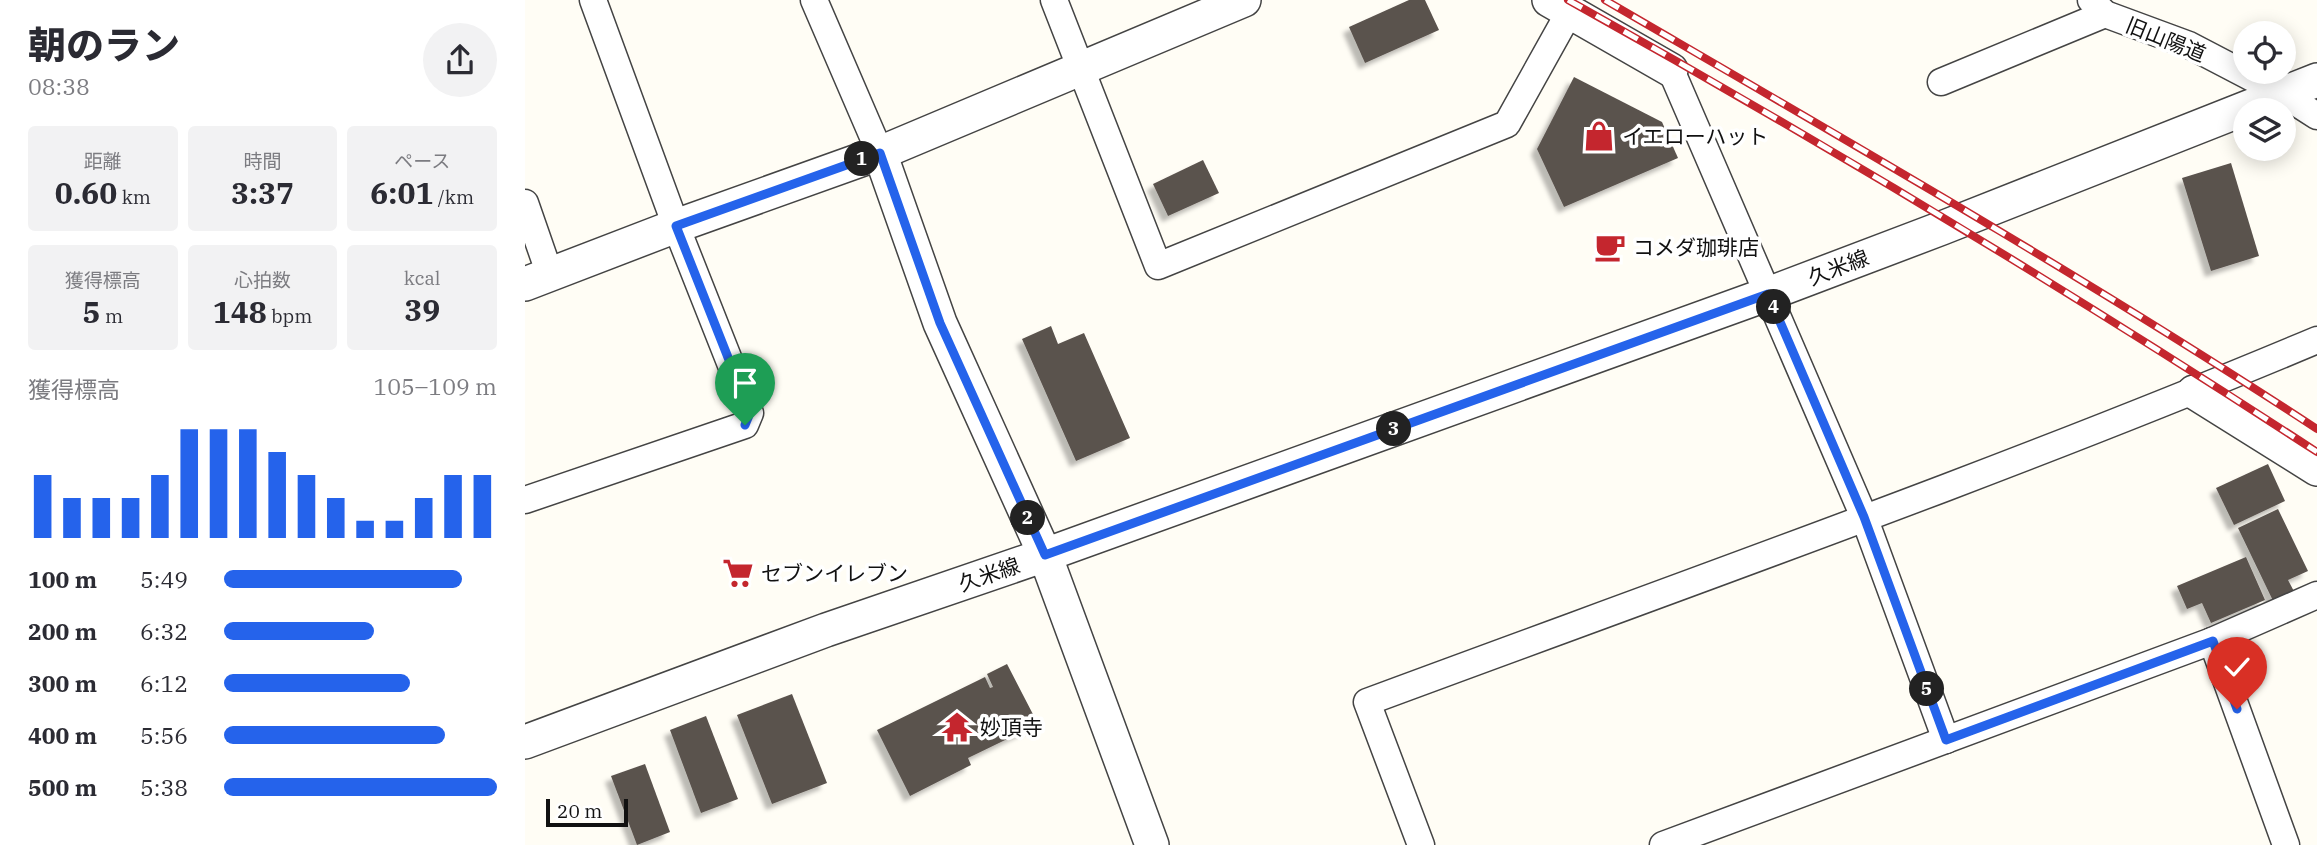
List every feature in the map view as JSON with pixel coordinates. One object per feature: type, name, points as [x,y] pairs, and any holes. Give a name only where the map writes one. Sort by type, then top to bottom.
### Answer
[{"type":"street","points":[[525,500],[745,425],[750,413],[676,226],[593,0]]},
{"type":"street","points":[[814,0],[880,153],[940,323],[1045,555],[1152,845]]},
{"type":"street","points":[[1054,0],[1158,267],[1507,124],[1560,6],[1671,70],[1864,517],[1946,740]]},
{"type":"street","points":[[525,203],[537,280],[676,226],[880,153],[1244,0]]},
{"type":"street","points":[[1941,82],[2098,7]]},
{"type":"street","name":"旧山陽道","points":[[2098,7],[2189,45],[2281,93],[2317,116]]},
{"type":"street","name":"久米線","points":[[525,742],[826,630],[1045,555],[1768,294],[2317,80]]},
{"type":"street","points":[[1421,845],[1367,702],[2194,392],[2317,340]]},
{"type":"street","points":[[2194,392],[2317,469]]},
{"type":"street","points":[[1663,845],[1715,836],[1946,740],[2213,641],[2317,595]]},
{"type":"street","points":[[2213,641],[2286,845]]},
{"type":"building","points":[[1409,0],[1425,0],[1439,30],[1365,63],[1349,27]]},
{"type":"building","points":[[1574,77],[1662,122],[1678,158],[1564,207],[1537,149]]},
{"type":"building","points":[[1203,160],[1219,193],[1168,216],[1153,184]]},
{"type":"building","points":[[2231,163],[2259,256],[2211,271],[2182,178]]},
{"type":"building","points":[[1051,326],[1058,344],[1084,333],[1130,438],[1076,461],[1022,339]]},
{"type":"building","points":[[2268,464],[2285,501],[2234,525],[2216,488]]},
{"type":"building","points":[[2278,509],[2308,571],[2288,580],[2297,597],[2276,607],[2238,528]]},
{"type":"building","points":[[2246,557],[2265,600],[2211,623],[2202,603],[2187,609],[2177,586]]},
{"type":"building","name":"妙頂寺","points":[[1007,664],[1038,724],[968,758],[971,765],[910,796],[877,730],[985,677],[990,688],[993,687],[987,674]]},
{"type":"building","points":[[792,694],[827,783],[772,804],[737,715]]},
{"type":"building","points":[[706,716],[738,799],[701,813],[670,730]]},
{"type":"building","points":[[645,764],[670,832],[637,845],[611,776]]},
{"type":"railway","points":[[1568,0],[1947,220],[2133,334],[2317,452]]},
{"type":"railway","points":[[1605,0],[2053,263],[2317,429]]},
{"type":"place","name":"イエローハット","points":[[1599,136]]},
{"type":"place","name":"コメダ珈琲店","points":[[1610,247]]},
{"type":"place","name":"セブンイレブン","points":[[738,573]]},
{"type":"place","name":"妙頂寺","points":[[957,727]]},
{"type":"route","points":[[745,425],[750,413],[676,226],[880,153],[940,323],[1045,555],[1768,294],[1864,517],[1946,740],[2213,641],[2237,709]]}]
